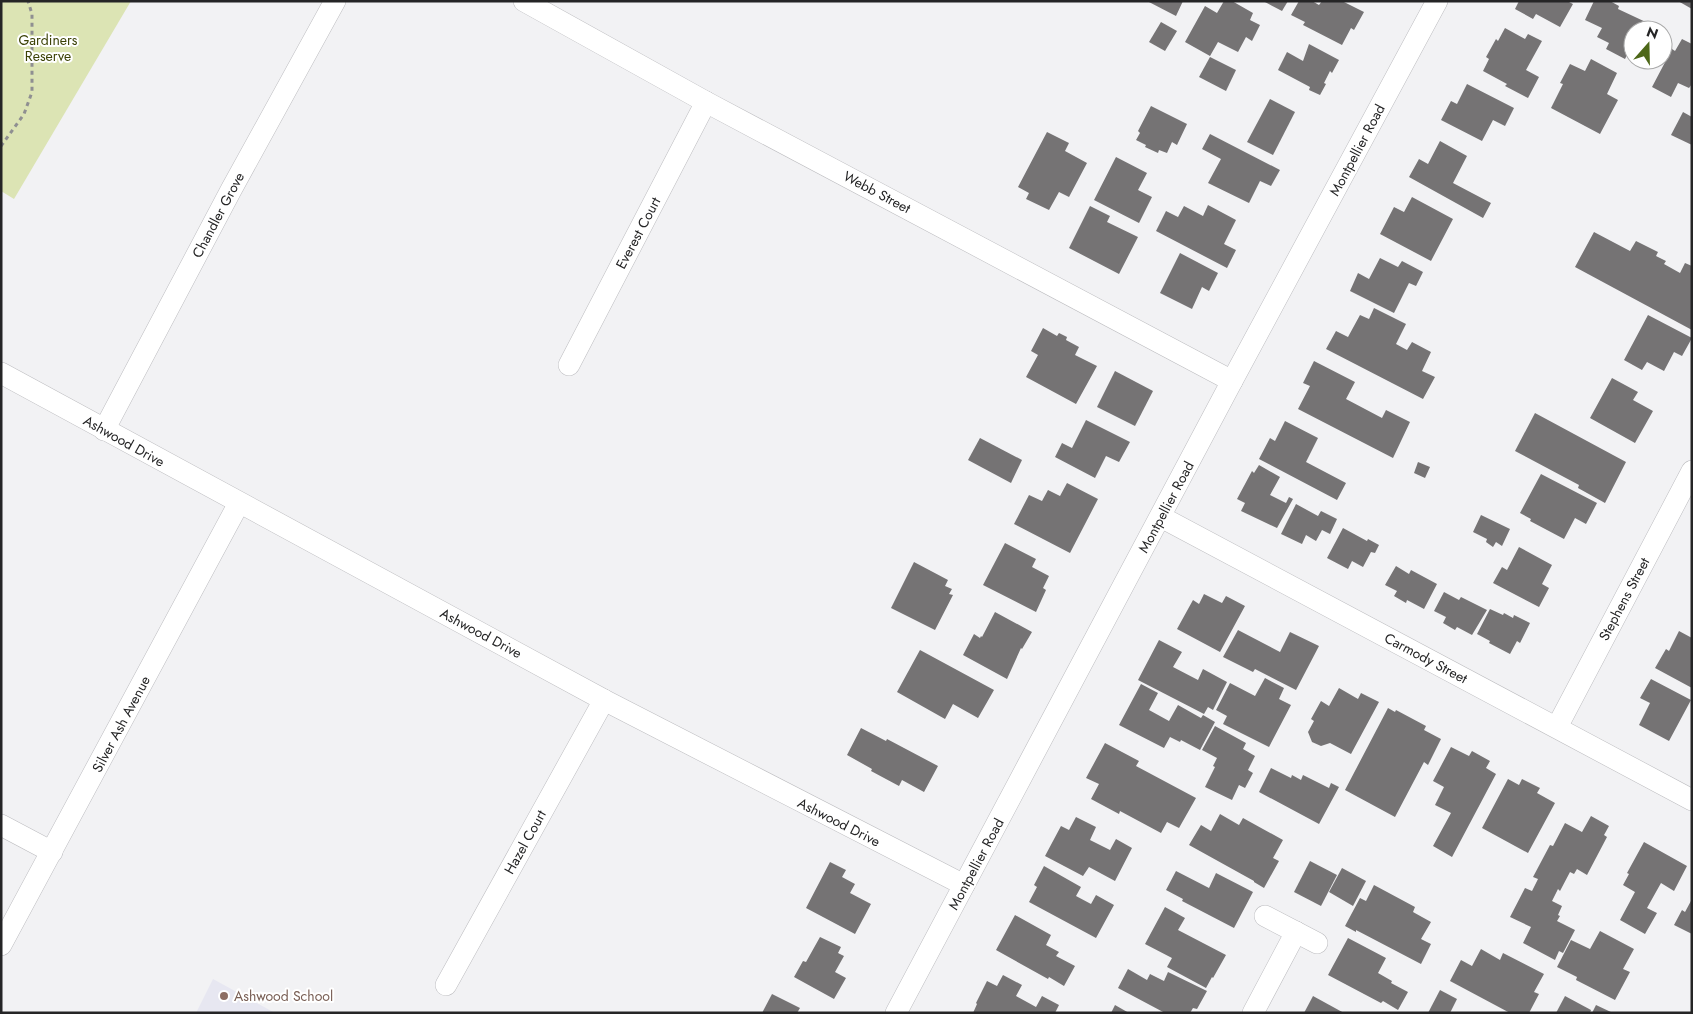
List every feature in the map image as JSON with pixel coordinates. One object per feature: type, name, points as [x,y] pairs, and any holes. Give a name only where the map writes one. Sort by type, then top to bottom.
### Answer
[{"type":"street","name":"Chandler Grove","points":[[104,430],[231,190],[335,1]]},
{"type":"street","name":"Webb Street","points":[[524,1],[706,102],[1232,381]]},
{"type":"street","name":"Montpellier Road","points":[[896,1013],[1232,381],[1437,1]]},
{"type":"street","name":"Everest Court","points":[[569,365],[706,102]]},
{"type":"street","name":"Ashwood Drive","points":[[1,373],[604,700],[964,885]]},
{"type":"street","name":"Stephens Street","points":[[1556,727],[1692,471]]},
{"type":"street","name":"Silver Ash Avenue","points":[[1,945],[239,503]]},
{"type":"street","name":"Carmody Street","points":[[1160,517],[1692,800]]},
{"type":"street","name":"Hazel Court","points":[[446,985],[604,700]]},
{"type":"street","points":[[1,825],[52,852]]},
{"type":"street","points":[[1265,916],[1317,943]]},
{"type":"street","points":[[1253,1013],[1296,932]]},
{"type":"path","points":[[1,146],[24,114],[32,92],[32,14],[28,1]]},
{"type":"shaded area","name":"Ashwood School","points":[[213,979],[275,1013],[196,1013]]},
{"type":"green space","name":"Gardiners Reserve","points":[[1,1],[131,1],[14,199],[1,191]]},
{"type":"building","points":[[1147,1],[1183,1],[1176,16]]},
{"type":"building","points":[[1224,1],[1232,1],[1253,13],[1250,20],[1260,25],[1252,41],[1246,37],[1238,52],[1218,42],[1210,56],[1185,42],[1205,6],[1217,13]]},
{"type":"building","points":[[1263,1],[1288,1],[1282,11]]},
{"type":"building","points":[[1299,1],[1312,1],[1319,5],[1322,1],[1342,1],[1364,12],[1354,30],[1351,28],[1342,45],[1303,25],[1305,22],[1291,15]]},
{"type":"building","points":[[1519,1],[1567,1],[1573,4],[1560,27],[1536,14],[1533,19],[1515,9]]},
{"type":"building","points":[[1594,1],[1610,1],[1619,6],[1618,9],[1641,20],[1623,20],[1623,58],[1606,49],[1609,43],[1597,37],[1602,28],[1585,20]]},
{"type":"building","points":[[1678,1],[1692,1],[1692,9]]},
{"type":"building","points":[[1161,22],[1177,31],[1165,51],[1149,42]]},
{"type":"building","points":[[1505,28],[1525,39],[1528,34],[1542,41],[1526,70],[1539,77],[1528,98],[1505,86],[1507,84],[1483,71],[1489,59],[1486,57]]},
{"type":"building","points":[[1682,39],[1692,44],[1692,84],[1689,88],[1678,83],[1671,97],[1652,87],[1661,70],[1673,70],[1673,50],[1675,51]]},
{"type":"building","points":[[1309,44],[1339,60],[1332,73],[1330,71],[1320,95],[1309,90],[1310,87],[1278,70],[1287,52],[1303,61]]},
{"type":"building","points":[[1210,57],[1236,70],[1226,91],[1199,77]]},
{"type":"building","points":[[1591,59],[1617,73],[1607,94],[1618,100],[1600,134],[1551,108],[1563,84],[1560,83],[1570,64],[1585,71]]},
{"type":"building","points":[[1467,84],[1514,108],[1505,126],[1493,120],[1482,141],[1441,120],[1451,101],[1457,104]]},
{"type":"building","points":[[1270,99],[1295,112],[1273,155],[1247,142]]},
{"type":"building","points":[[1151,106],[1187,124],[1177,145],[1172,142],[1167,153],[1159,150],[1158,153],[1136,140],[1140,133],[1138,131]]},
{"type":"building","points":[[1683,112],[1692,117],[1692,145],[1671,135]]},
{"type":"building","points":[[1047,132],[1069,143],[1065,151],[1087,163],[1069,197],[1059,192],[1049,210],[1026,199],[1029,193],[1018,187]]},
{"type":"building","points":[[1210,134],[1280,170],[1271,186],[1260,181],[1249,203],[1208,183],[1221,159],[1202,149]]},
{"type":"building","points":[[1440,141],[1467,156],[1453,183],[1491,203],[1483,218],[1409,177],[1419,159],[1428,164]]},
{"type":"building","points":[[1116,157],[1147,173],[1138,190],[1152,197],[1139,223],[1094,200]]},
{"type":"building","points":[[1412,197],[1453,219],[1431,261],[1380,234],[1394,207],[1404,212]]},
{"type":"building","points":[[1208,205],[1236,220],[1224,244],[1236,250],[1227,268],[1156,231],[1166,211],[1178,217],[1184,206],[1203,216]]},
{"type":"building","points":[[1090,206],[1110,216],[1107,222],[1138,237],[1119,274],[1069,248]]},
{"type":"building","points":[[1594,232],[1630,251],[1636,241],[1658,252],[1656,256],[1666,261],[1664,264],[1680,273],[1685,263],[1692,266],[1692,330],[1575,267]]},
{"type":"building","points":[[1180,253],[1218,273],[1209,291],[1202,287],[1192,309],[1160,293]]},
{"type":"building","points":[[1380,258],[1398,267],[1402,261],[1423,272],[1416,286],[1409,283],[1394,313],[1350,291],[1358,273],[1369,279]]},
{"type":"building","points":[[1374,308],[1406,324],[1396,344],[1407,350],[1412,342],[1431,352],[1422,371],[1435,377],[1423,399],[1326,349],[1336,331],[1348,337],[1360,315],[1369,319]]},
{"type":"building","points":[[1648,315],[1692,338],[1682,356],[1674,352],[1664,371],[1647,362],[1642,370],[1624,360]]},
{"type":"building","points":[[1043,328],[1057,336],[1059,333],[1067,337],[1066,340],[1079,347],[1075,355],[1097,366],[1076,404],[1026,377],[1038,355],[1031,351]]},
{"type":"building","points":[[1314,361],[1355,382],[1346,399],[1382,418],[1386,410],[1410,422],[1393,458],[1298,409],[1310,386],[1303,383]]},
{"type":"building","points":[[1115,371],[1153,391],[1135,426],[1097,407]]},
{"type":"building","points":[[1612,378],[1638,392],[1633,400],[1653,411],[1635,443],[1590,418]]},
{"type":"building","points":[[1535,413],[1626,462],[1605,503],[1578,488],[1579,485],[1515,451]]},
{"type":"building","points":[[1086,420],[1130,442],[1119,462],[1106,456],[1095,478],[1055,457],[1062,443],[1072,448]]},
{"type":"building","points":[[1285,421],[1318,438],[1306,462],[1346,483],[1337,500],[1259,459],[1270,438],[1275,441]]},
{"type":"building","points":[[980,438],[1022,460],[1011,483],[968,460]]},
{"type":"building","points":[[1418,462],[1430,467],[1425,478],[1414,473]]},
{"type":"building","points":[[1259,465],[1280,477],[1270,495],[1286,503],[1289,497],[1293,499],[1277,528],[1241,511],[1245,503],[1237,499],[1252,471],[1254,473]]},
{"type":"building","points":[[1541,474],[1597,503],[1586,524],[1575,518],[1564,539],[1530,521],[1531,519],[1520,513]]},
{"type":"building","points":[[1067,483],[1098,499],[1070,553],[1014,524],[1029,495],[1042,501],[1048,490],[1060,496]]},
{"type":"building","points":[[1296,504],[1318,516],[1321,511],[1337,519],[1330,534],[1322,530],[1316,541],[1306,535],[1302,544],[1281,534]]},
{"type":"building","points":[[1481,515],[1510,529],[1502,546],[1496,542],[1493,547],[1486,542],[1487,539],[1473,532]]},
{"type":"building","points":[[1343,528],[1367,541],[1368,539],[1379,545],[1375,553],[1371,552],[1363,567],[1352,561],[1348,569],[1327,558]]},
{"type":"building","points":[[1005,543],[1036,559],[1032,567],[1049,576],[1043,588],[1046,590],[1036,612],[983,585]]},
{"type":"building","points":[[1519,547],[1552,565],[1542,584],[1549,588],[1539,607],[1493,583],[1502,567],[1507,570]]},
{"type":"building","points":[[914,562],[948,580],[945,586],[952,589],[949,594],[953,595],[935,630],[891,608]]},
{"type":"building","points":[[1396,566],[1409,574],[1411,570],[1437,584],[1424,609],[1407,600],[1406,603],[1394,596],[1397,591],[1385,585]]},
{"type":"building","points":[[1444,592],[1459,600],[1461,597],[1487,610],[1472,635],[1457,627],[1455,630],[1443,623],[1446,617],[1434,611]]},
{"type":"building","points":[[1204,594],[1222,603],[1226,596],[1245,606],[1220,652],[1177,629],[1193,600],[1199,604]]},
{"type":"building","points":[[1490,609],[1513,618],[1514,615],[1530,623],[1520,643],[1517,641],[1510,654],[1477,634]]},
{"type":"building","points":[[995,612],[1032,632],[1021,648],[1007,679],[963,655],[974,634],[980,638],[982,637]]},
{"type":"building","points":[[1238,630],[1280,652],[1290,632],[1319,646],[1296,690],[1255,669],[1253,672],[1223,657]]},
{"type":"building","points":[[1679,631],[1692,638],[1692,688],[1655,668],[1666,649],[1669,651]]},
{"type":"building","points":[[1159,640],[1182,652],[1173,667],[1198,680],[1203,669],[1227,682],[1213,710],[1208,707],[1204,714],[1138,680]]},
{"type":"building","points":[[920,650],[994,690],[978,718],[953,704],[945,719],[897,692]]},
{"type":"building","points":[[1265,678],[1284,688],[1279,699],[1291,705],[1269,747],[1223,724],[1227,716],[1216,710],[1230,683],[1255,696]]},
{"type":"building","points":[[1651,679],[1691,700],[1669,741],[1639,725],[1650,703],[1640,698]]},
{"type":"building","points":[[1141,684],[1158,693],[1149,710],[1169,721],[1178,705],[1201,718],[1203,715],[1215,722],[1200,750],[1181,740],[1180,742],[1170,737],[1164,748],[1119,725]]},
{"type":"building","points":[[1339,688],[1358,699],[1361,693],[1379,702],[1351,754],[1330,743],[1321,746],[1312,742],[1308,732],[1314,721],[1311,719],[1321,701],[1329,706]]},
{"type":"building","points":[[1388,708],[1395,712],[1396,710],[1426,726],[1424,730],[1441,739],[1428,765],[1424,762],[1395,817],[1345,790]]},
{"type":"building","points":[[1215,726],[1246,743],[1243,749],[1255,756],[1248,770],[1253,773],[1245,788],[1239,785],[1232,800],[1205,787],[1215,767],[1213,766],[1217,758],[1202,750]]},
{"type":"building","points":[[861,728],[886,741],[887,739],[938,766],[924,792],[902,780],[899,786],[847,755]]},
{"type":"building","points":[[1105,743],[1139,761],[1136,766],[1196,798],[1179,828],[1167,822],[1161,833],[1120,811],[1119,814],[1091,799],[1099,784],[1086,778]]},
{"type":"building","points":[[1451,747],[1469,756],[1472,751],[1490,761],[1486,768],[1496,774],[1452,857],[1433,846],[1451,813],[1435,805],[1444,787],[1433,781]]},
{"type":"building","points":[[1271,768],[1291,778],[1292,775],[1301,780],[1303,775],[1329,788],[1331,783],[1339,787],[1319,824],[1259,792]]},
{"type":"building","points":[[1508,779],[1519,785],[1522,779],[1540,788],[1537,793],[1555,803],[1528,853],[1482,828]]},
{"type":"building","points":[[1220,814],[1239,825],[1243,818],[1283,840],[1273,858],[1279,861],[1264,888],[1189,845],[1201,825],[1211,831]]},
{"type":"building","points":[[1591,816],[1609,826],[1604,835],[1607,837],[1587,875],[1577,869],[1574,874],[1570,872],[1560,891],[1558,889],[1552,901],[1562,906],[1557,921],[1575,930],[1563,953],[1559,951],[1555,960],[1523,943],[1531,927],[1510,917],[1525,888],[1532,891],[1538,879],[1533,877],[1550,845],[1553,846],[1565,823],[1582,832]]},
{"type":"building","points":[[1076,817],[1096,827],[1090,840],[1110,850],[1116,839],[1132,848],[1115,881],[1089,867],[1083,876],[1045,856],[1061,826],[1069,830]]},
{"type":"building","points":[[1644,842],[1687,866],[1674,891],[1661,883],[1647,908],[1657,913],[1645,934],[1620,920],[1635,892],[1623,885],[1629,874],[1627,873]]},
{"type":"building","points":[[1310,861],[1337,875],[1321,906],[1294,892]]},
{"type":"building","points":[[830,862],[846,870],[842,877],[855,884],[850,893],[871,904],[855,934],[806,908]]},
{"type":"building","points":[[1044,866],[1081,887],[1076,896],[1091,904],[1096,895],[1114,905],[1096,938],[1029,902],[1037,887],[1034,885]]},
{"type":"building","points":[[1342,868],[1366,881],[1353,906],[1329,892]]},
{"type":"building","points":[[1176,871],[1209,888],[1216,873],[1253,892],[1234,928],[1182,901],[1183,899],[1166,890]]},
{"type":"building","points":[[1374,885],[1415,907],[1413,912],[1431,922],[1421,939],[1431,944],[1421,964],[1345,926],[1360,898],[1366,901]]},
{"type":"building","points":[[1692,899],[1692,934],[1674,925],[1682,910],[1685,912]]},
{"type":"building","points":[[1165,907],[1185,918],[1178,930],[1226,955],[1206,988],[1167,967],[1172,958],[1145,944]]},
{"type":"building","points":[[1015,915],[1051,935],[1046,945],[1059,952],[1056,956],[1075,966],[1064,986],[996,950]]},
{"type":"building","points":[[1600,931],[1634,949],[1623,969],[1630,972],[1615,1000],[1576,980],[1577,977],[1557,967],[1571,940],[1590,949]]},
{"type":"building","points":[[820,937],[841,947],[838,953],[844,956],[835,972],[846,978],[834,999],[794,977],[803,961],[806,962]]},
{"type":"building","points":[[1348,938],[1386,958],[1378,973],[1408,992],[1398,1010],[1328,975]]},
{"type":"building","points":[[1481,949],[1500,960],[1503,953],[1544,974],[1534,992],[1539,994],[1529,1013],[1510,1013],[1450,981],[1461,960],[1472,966]]},
{"type":"building","points":[[1128,969],[1147,980],[1150,974],[1164,981],[1168,972],[1207,991],[1197,1009],[1193,1008],[1190,1013],[1165,1013],[1118,988]]},
{"type":"building","points":[[1003,975],[1022,985],[1016,996],[1036,1007],[1042,996],[1059,1005],[1055,1013],[973,1013],[987,981],[997,986]]},
{"type":"building","points":[[1440,990],[1457,999],[1450,1013],[1428,1013]]},
{"type":"building","points":[[772,994],[800,1008],[797,1013],[762,1013]]},
{"type":"building","points":[[1313,996],[1344,1013],[1304,1013]]},
{"type":"building","points":[[1565,996],[1591,1010],[1590,1013],[1556,1013]]},
{"type":"building","points":[[1115,1005],[1129,1013],[1111,1013]]},
{"type":"building","points":[[1596,1005],[1613,1013],[1592,1013]]},
{"type":"place","name":"Ashwood School","points":[[224,996]]}]
